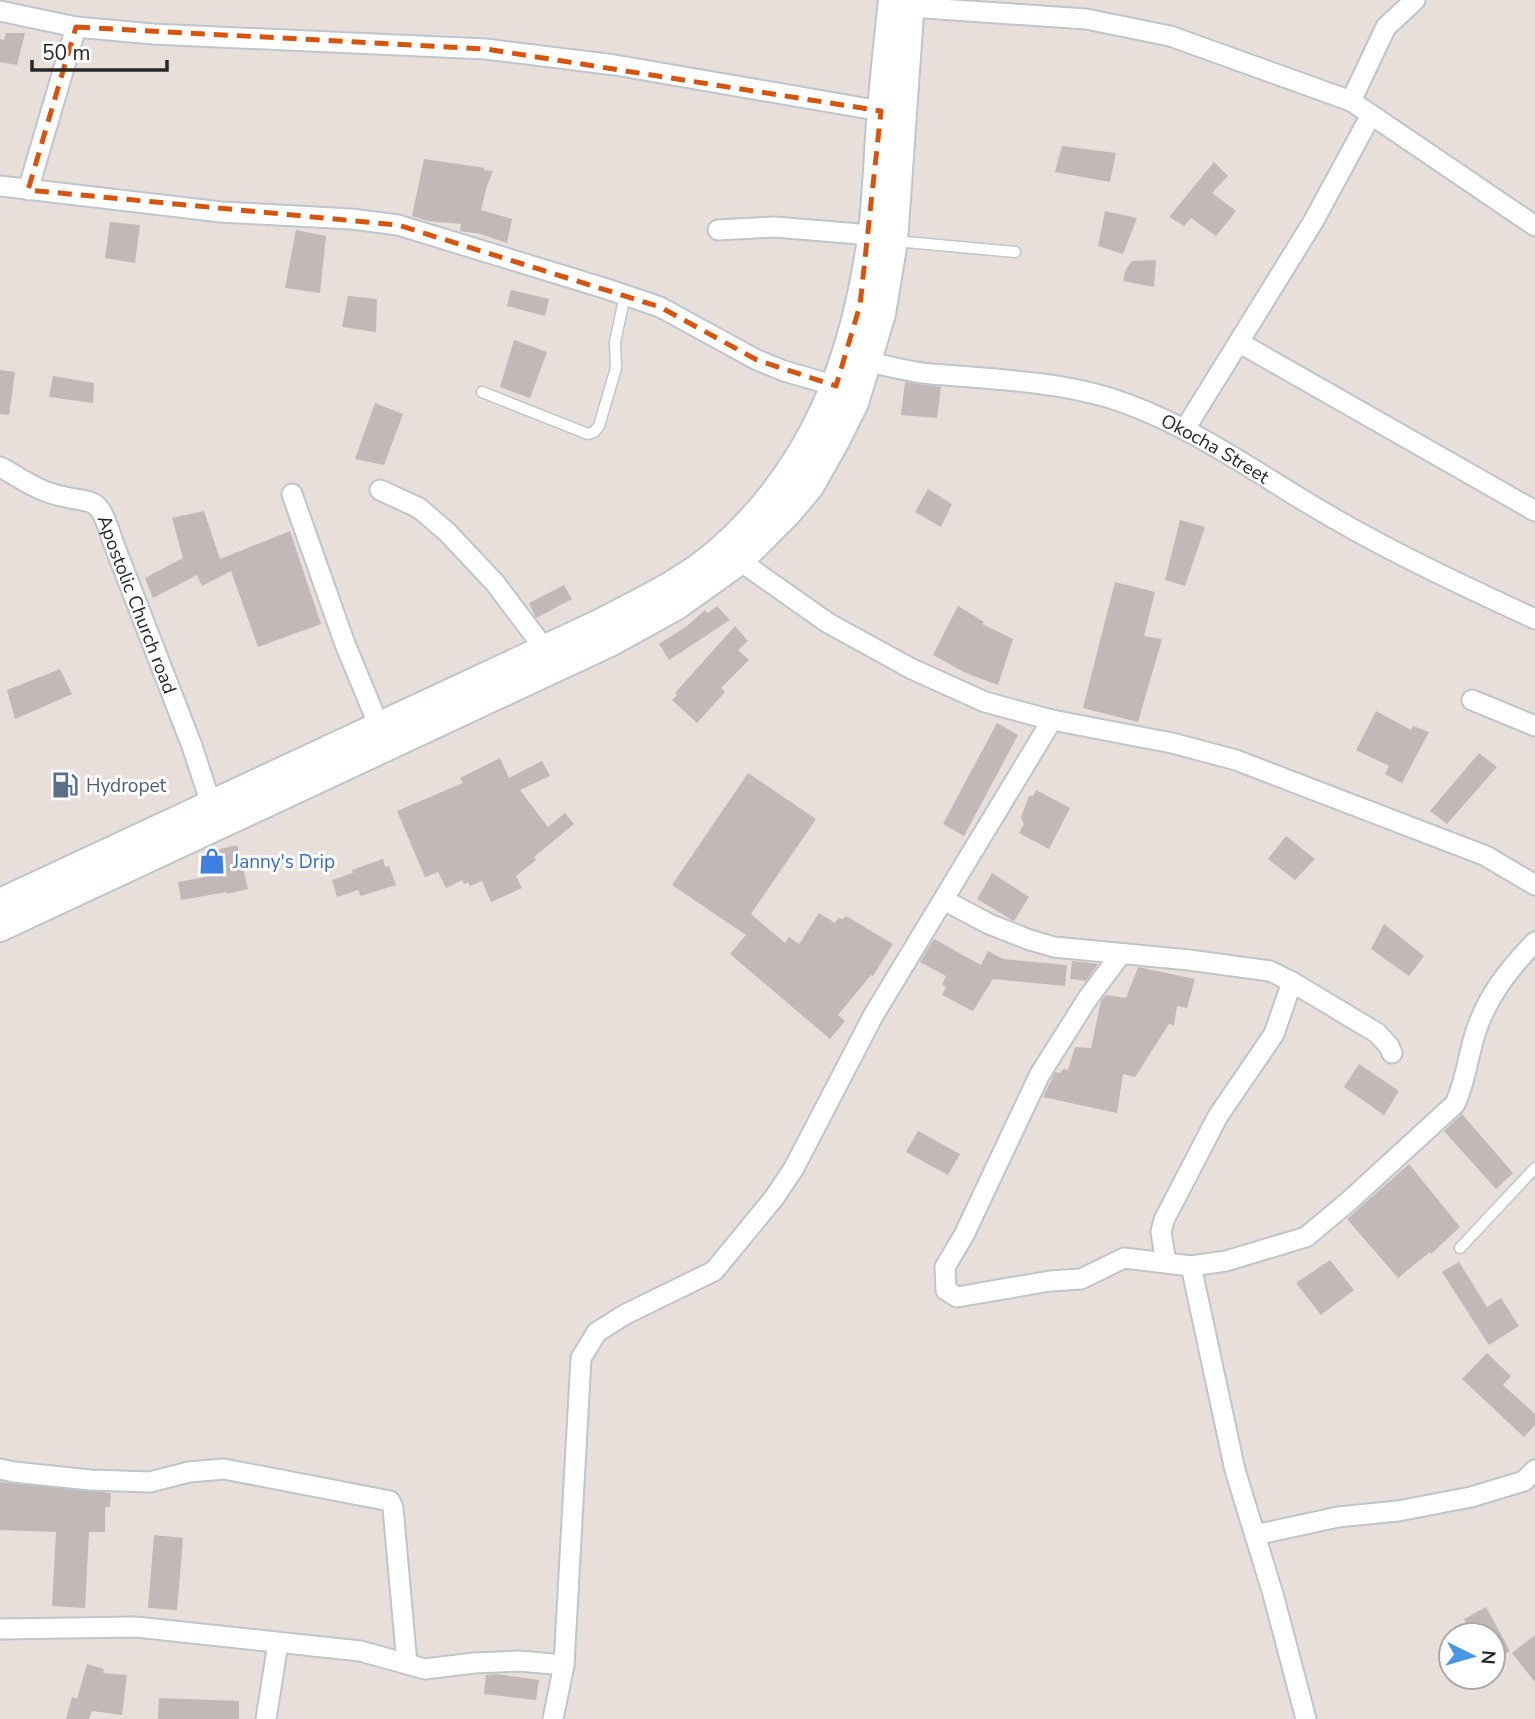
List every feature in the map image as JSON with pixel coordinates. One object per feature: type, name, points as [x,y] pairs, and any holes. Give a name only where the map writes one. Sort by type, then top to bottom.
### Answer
[{"type":"main road","points":[[0,928],[608,645],[677,606],[740,561],[788,513],[810,487],[855,403],[882,314],[881,111],[905,2]]},
{"type":"main road","points":[[0,902],[544,648],[668,587],[719,551],[772,496],[789,474],[836,386],[883,238],[905,2]]},
{"type":"street","points":[[1351,101],[1386,27],[1415,0]]},
{"type":"street","points":[[905,2],[1086,19],[1170,36],[1351,101],[1535,226]]},
{"type":"street","points":[[0,10],[76,27],[153,34],[486,49],[615,65],[881,111]]},
{"type":"street","points":[[28,190],[76,27]]},
{"type":"street","points":[[1185,429],[1313,222],[1371,115]]},
{"type":"street","points":[[0,186],[221,212],[352,219],[398,225],[660,307],[757,360],[836,386]]},
{"type":"street","points":[[718,230],[775,226],[883,238]]},
{"type":"street","points":[[1240,343],[1535,511]]},
{"type":"street","name":"Okocha Street","points":[[868,362],[927,373],[1044,386],[1108,397],[1185,429],[1336,520],[1535,619]]},
{"type":"street","name":"Apostolic Church road","points":[[0,467],[49,493],[88,499],[98,505],[105,516],[192,746],[211,804]]},
{"type":"street","points":[[380,490],[419,508],[447,532],[495,583],[544,648]]},
{"type":"street","points":[[292,494],[345,644],[379,726]]},
{"type":"street","points":[[740,561],[828,623],[912,669],[985,702],[1052,720],[1172,743],[1236,760],[1486,856],[1535,884]]},
{"type":"street","points":[[1472,700],[1535,726]]},
{"type":"street","points":[[553,1719],[564,1665],[581,1358],[597,1332],[637,1308],[714,1271],[774,1198],[794,1168],[873,1016],[1052,720]]},
{"type":"street","points":[[944,900],[989,924],[1054,947],[1270,971],[1377,1032],[1392,1054]]},
{"type":"street","points":[[1121,954],[1088,998],[1040,1074],[964,1236],[945,1267],[946,1290],[957,1297],[1050,1281],[1081,1279],[1124,1258],[1191,1266],[1226,1261],[1306,1237],[1455,1104],[1463,1087],[1476,1031],[1492,996],[1506,972],[1535,942]]},
{"type":"street","points":[[1166,1263],[1161,1232],[1164,1220],[1218,1116],[1274,1034],[1292,982]]},
{"type":"street","points":[[1191,1266],[1235,1470],[1306,1719]]},
{"type":"street","points":[[0,1469],[90,1480],[150,1482],[189,1472],[224,1469],[390,1501],[393,1508],[407,1664]]},
{"type":"street","points":[[1255,1535],[1338,1517],[1398,1511],[1471,1497],[1524,1481],[1535,1470]]},
{"type":"street","points":[[0,1629],[135,1627],[360,1651],[425,1669],[519,1661],[564,1665]]},
{"type":"street","points":[[266,1719],[278,1643]]},
{"type":"lane","points":[[883,238],[1015,252]]},
{"type":"lane","points":[[482,392],[588,434],[594,432],[599,426],[616,368],[615,342],[625,295]]},
{"type":"lane","points":[[1460,1248],[1535,1168]]},
{"type":"highlighted area","points":[[76,27],[486,49],[881,111],[860,305],[836,386],[757,360],[660,307],[398,225],[28,190]]},
{"type":"building","points":[[6,33],[25,33],[17,65],[0,62],[0,39],[4,40]]},
{"type":"building","points":[[1062,146],[1116,153],[1110,182],[1055,172]]},
{"type":"building","points":[[424,159],[493,171],[481,210],[512,219],[507,243],[481,234],[460,231],[461,224],[428,221],[412,216]]},
{"type":"building","points":[[1214,162],[1228,176],[1212,193],[1236,211],[1216,236],[1191,218],[1184,226],[1169,217]]},
{"type":"building","points":[[1105,211],[1137,218],[1123,254],[1098,246]]},
{"type":"building","points":[[110,222],[140,225],[135,263],[105,258]]},
{"type":"building","points":[[296,230],[326,236],[320,293],[285,288]]},
{"type":"building","points":[[1156,260],[1154,287],[1123,281],[1126,269],[1132,261]]},
{"type":"building","points":[[511,290],[549,299],[545,316],[507,306]]},
{"type":"building","points":[[348,296],[377,299],[376,332],[342,327]]},
{"type":"building","points":[[514,340],[547,352],[530,398],[500,387]]},
{"type":"building","points":[[0,370],[15,372],[9,415],[0,414]]},
{"type":"building","points":[[53,376],[94,383],[93,403],[49,397]]},
{"type":"building","points":[[905,382],[941,387],[937,418],[901,415]]},
{"type":"building","points":[[375,403],[403,414],[384,465],[355,459]]},
{"type":"building","points":[[928,489],[952,504],[941,527],[915,512]]},
{"type":"building","points":[[204,511],[220,559],[290,531],[321,624],[258,647],[231,571],[202,586],[197,575],[153,598],[145,578],[183,558],[172,518]]},
{"type":"building","points":[[1180,520],[1205,527],[1185,586],[1165,580]]},
{"type":"building","points":[[1115,582],[1155,592],[1144,636],[1162,639],[1138,722],[1083,708]]},
{"type":"building","points":[[564,585],[572,599],[536,618],[529,603]]},
{"type":"building","points":[[717,606],[730,620],[669,660],[659,644],[687,626],[705,610],[708,613]]},
{"type":"building","points":[[958,606],[984,622],[982,624],[1013,639],[998,685],[966,673],[933,655]]},
{"type":"building","points":[[735,626],[748,641],[738,650],[749,660],[721,688],[725,692],[697,723],[672,700],[677,695],[675,693]]},
{"type":"building","points":[[60,669],[72,694],[15,719],[7,690]]},
{"type":"building","points":[[1376,711],[1411,730],[1413,726],[1429,732],[1402,783],[1385,774],[1389,766],[1356,750]]},
{"type":"building","points":[[997,723],[1018,735],[964,836],[943,824]]},
{"type":"building","points":[[1479,753],[1497,767],[1447,824],[1430,811]]},
{"type":"building","points":[[500,758],[509,778],[542,761],[550,776],[520,790],[548,827],[565,813],[574,824],[534,857],[536,860],[516,876],[522,888],[491,902],[482,881],[470,886],[462,880],[446,888],[438,872],[425,877],[397,811],[463,783],[460,778]]},
{"type":"building","points":[[748,773],[816,819],[751,914],[785,943],[789,937],[799,944],[819,913],[835,923],[838,918],[843,919],[846,916],[893,944],[873,976],[871,975],[838,1015],[845,1021],[830,1039],[730,954],[746,935],[672,885]]},
{"type":"building","points":[[1036,790],[1070,808],[1049,849],[1019,833],[1024,824],[1021,817],[1029,796],[1033,796]]},
{"type":"building","points":[[1286,836],[1315,859],[1295,880],[1268,859]]},
{"type":"building","points":[[237,845],[248,889],[181,900],[178,882],[222,874],[216,850]]},
{"type":"building","points":[[383,859],[385,867],[389,866],[396,885],[361,896],[358,890],[337,897],[332,880]]},
{"type":"building","points":[[992,873],[1029,897],[1014,921],[977,899]]},
{"type":"building","points":[[1384,924],[1424,956],[1409,976],[1371,949]]},
{"type":"building","points":[[934,939],[981,965],[988,951],[1003,959],[1067,965],[1065,986],[993,979],[973,1011],[942,995],[946,987],[942,985],[946,976],[920,962]]},
{"type":"building","points":[[1072,961],[1098,964],[1086,981],[1070,979]]},
{"type":"building","points":[[1138,967],[1195,979],[1187,1008],[1177,1006],[1174,1025],[1169,1024],[1135,1077],[1123,1074],[1117,1113],[1043,1097],[1055,1072],[1068,1070],[1075,1047],[1091,1048],[1101,1001],[1106,995],[1126,998]]},
{"type":"building","points":[[1359,1064],[1399,1091],[1384,1115],[1344,1087]]},
{"type":"building","points":[[1462,1114],[1513,1173],[1496,1189],[1444,1131]]},
{"type":"building","points":[[918,1131],[960,1154],[948,1175],[906,1152]]},
{"type":"building","points":[[1409,1164],[1460,1227],[1431,1254],[1430,1252],[1398,1278],[1347,1219]]},
{"type":"building","points":[[1330,1260],[1354,1290],[1321,1315],[1296,1283]]},
{"type":"building","points":[[1459,1262],[1487,1307],[1501,1298],[1519,1326],[1489,1345],[1442,1272]]},
{"type":"building","points":[[1487,1353],[1511,1376],[1503,1385],[1535,1414],[1535,1425],[1524,1437],[1462,1379]]},
{"type":"building","points":[[0,1482],[111,1493],[110,1507],[105,1507],[105,1532],[89,1532],[85,1608],[52,1606],[56,1532],[0,1530]]},
{"type":"building","points":[[154,1535],[183,1538],[177,1610],[148,1608]]},
{"type":"building","points":[[1486,1607],[1494,1621],[1465,1621],[1464,1619]]},
{"type":"building","points":[[1535,1635],[1535,1682],[1512,1653]]},
{"type":"building","points":[[87,1664],[104,1669],[103,1673],[127,1675],[122,1715],[92,1711],[89,1719],[66,1719],[72,1697],[77,1699]]},
{"type":"building","points":[[486,1675],[539,1680],[536,1700],[484,1694]]},
{"type":"building","points":[[159,1698],[239,1701],[239,1719],[158,1719]]},
{"type":"place","name":"Hydropet","points":[[65,785]]},
{"type":"place","name":"Janny's Drip","points":[[212,861]]}]
